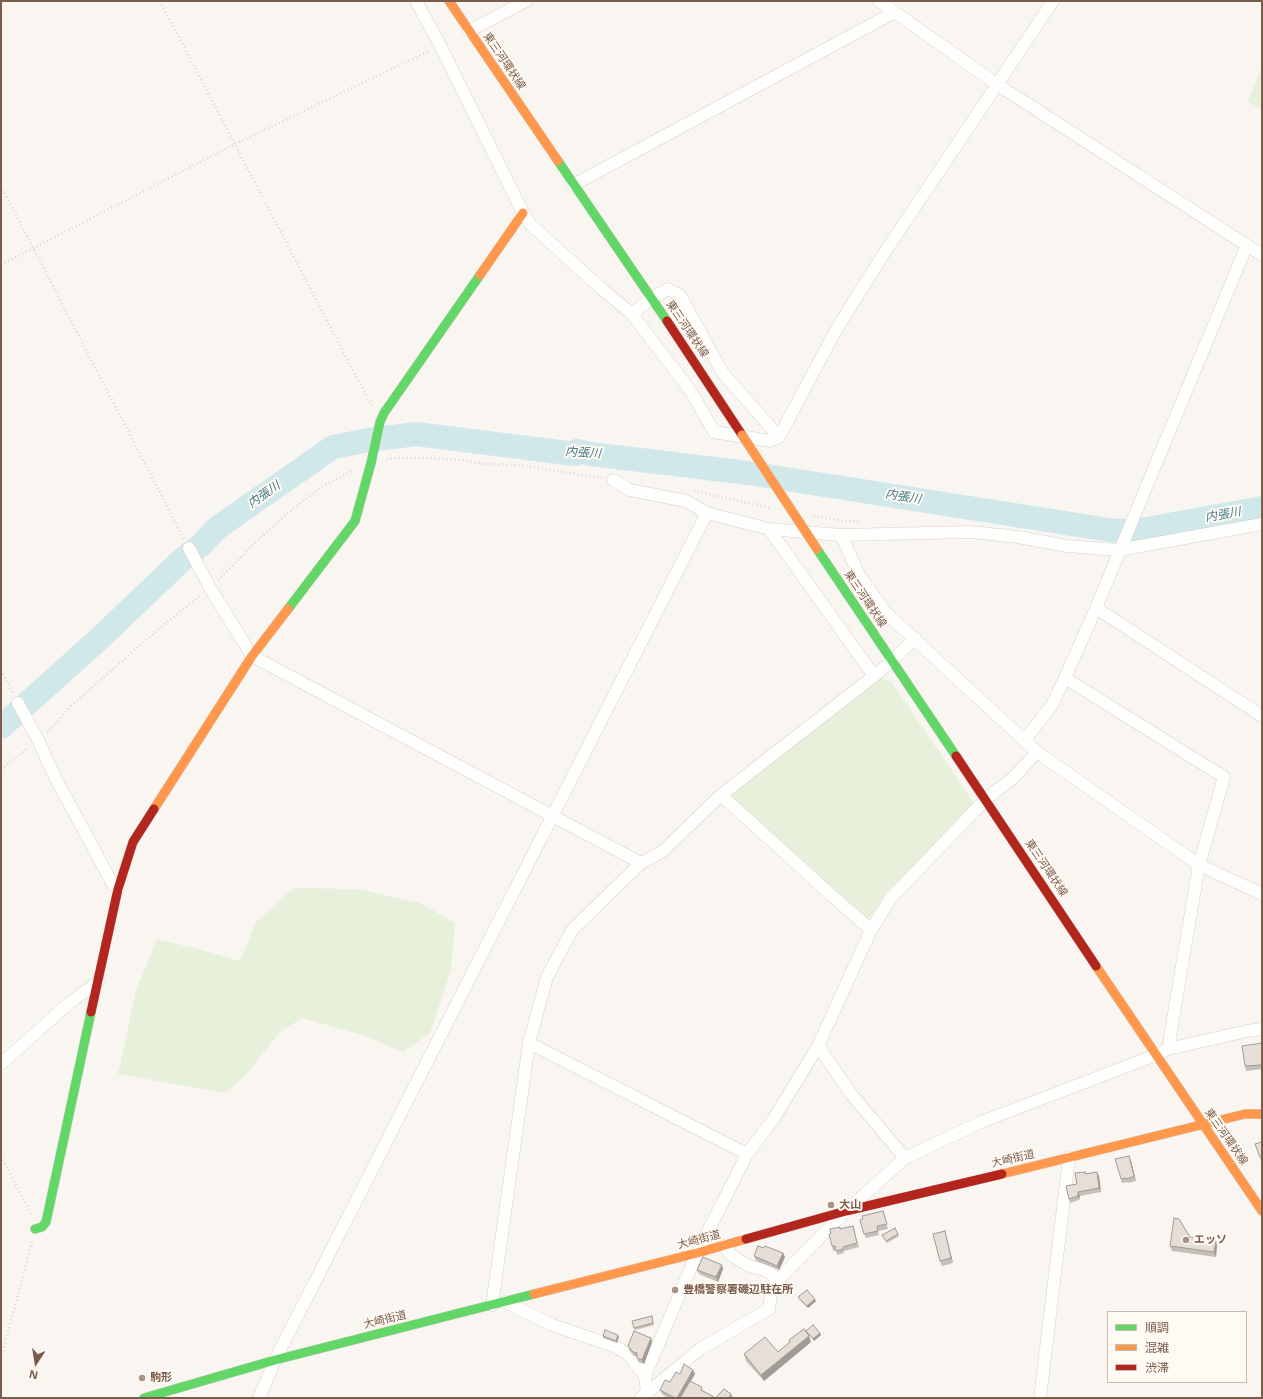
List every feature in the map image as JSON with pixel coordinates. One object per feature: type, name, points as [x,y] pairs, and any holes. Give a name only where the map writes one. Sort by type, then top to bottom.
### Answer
[{"type":"main road","name":"東三河環状線","points":[[449,1],[573,185],[652,298],[817,549],[1202,1124],[1262,1211]]},
{"type":"main road","points":[[35,1229],[42,1227],[46,1222],[118,889],[133,842],[252,656],[356,522],[380,422],[384,413],[523,213]]},
{"type":"main road","name":"大崎街道","points":[[144,1398],[275,1360],[724,1246],[846,1211],[1069,1158],[1202,1124],[1245,1114],[1262,1114]]},
{"type":"street","points":[[416,1],[440,45],[523,213],[531,225],[632,314],[692,393],[714,432],[770,441],[779,437],[836,330],[881,258],[1053,1]]},
{"type":"street","points":[[469,31],[526,1]]},
{"type":"street","points":[[879,1],[998,85],[1262,255]]},
{"type":"street","points":[[573,185],[895,12]]},
{"type":"street","points":[[1024,741],[1052,705],[1065,678],[1096,608],[1137,506],[1247,245]]},
{"type":"street","points":[[632,314],[652,298],[668,289],[680,295],[722,372],[779,437]]},
{"type":"street","points":[[613,480],[630,490],[686,501],[707,513],[769,529],[841,535],[971,532],[1018,537],[1067,546],[1120,550],[1262,524]]},
{"type":"street","points":[[259,1398],[275,1360],[707,513]]},
{"type":"street","points":[[769,529],[874,676]]},
{"type":"street","points":[[841,535],[859,575],[886,613],[915,638],[1024,741],[1037,752],[1199,865],[1262,894]]},
{"type":"street","points":[[189,548],[210,588],[252,656],[641,863]]},
{"type":"street","points":[[1096,608],[1262,716]]},
{"type":"street","points":[[492,1305],[528,1043],[547,977],[572,930],[641,863],[663,851],[722,794],[874,676],[892,661],[915,638]]},
{"type":"street","points":[[1065,678],[1224,777],[1199,865],[1168,1049]]},
{"type":"street","points":[[18,703],[38,740],[63,793],[113,885],[118,889]]},
{"type":"street","points":[[644,1395],[645,1376],[697,1253],[746,1154],[773,1120],[818,1046],[871,930],[891,898],[985,800],[1013,778],[1037,752]]},
{"type":"street","points":[[722,794],[871,930]]},
{"type":"street","points":[[1,1064],[68,1004],[98,982]]},
{"type":"street","points":[[644,1395],[700,1349],[769,1309],[772,1286],[846,1211],[905,1158],[980,1122],[1156,1055],[1168,1049],[1247,1031],[1262,1030]]},
{"type":"street","points":[[528,1043],[746,1154]]},
{"type":"street","points":[[818,1046],[852,1095],[905,1158]]},
{"type":"street","points":[[1040,1398],[1069,1158]]},
{"type":"street","points":[[724,1246],[731,1255],[749,1266],[768,1271],[778,1280]]},
{"type":"street","points":[[506,1302],[552,1325],[614,1346],[628,1354],[645,1376]]},
{"type":"path","points":[[160,1],[369,401],[384,413]]},
{"type":"path","points":[[1,266],[235,144],[440,45]]},
{"type":"path","points":[[1,186],[189,548]]},
{"type":"path","points":[[1,770],[50,730],[71,706],[161,628],[210,588],[260,538],[293,509],[320,487],[345,474],[371,463],[392,458],[439,459],[462,460],[485,464],[520,465],[613,480]]},
{"type":"path","points":[[689,490],[793,512],[844,520],[865,521]]},
{"type":"path","points":[[1,670],[18,703]]},
{"type":"path","points":[[1,1156],[32,1217],[35,1229],[1,1359]]},
{"type":"green space","points":[[1262,67],[1262,109],[1248,102]]},
{"type":"green space","points":[[877,677],[891,681],[975,805],[887,891],[869,919],[805,864],[731,796]]},
{"type":"green space","points":[[294,888],[358,889],[420,903],[455,923],[451,970],[430,1033],[403,1052],[365,1036],[302,1018],[280,1032],[245,1076],[225,1093],[118,1074],[136,991],[157,939],[240,961],[256,922]]},
{"type":"building","points":[[1262,1043],[1262,1065],[1245,1066],[1242,1046]]},
{"type":"building","points":[[1262,1142],[1262,1157],[1260,1157],[1255,1144]]},
{"type":"building","points":[[1129,1156],[1134,1176],[1127,1179],[1121,1179],[1115,1159]]},
{"type":"building","points":[[1085,1172],[1085,1174],[1097,1172],[1099,1188],[1078,1192],[1078,1196],[1069,1199],[1066,1186],[1077,1184],[1075,1173]]},
{"type":"building","points":[[883,1211],[887,1224],[877,1226],[878,1231],[864,1234],[860,1220],[863,1219],[862,1216]]},
{"type":"building","points":[[1174,1218],[1179,1219],[1190,1237],[1216,1241],[1214,1252],[1170,1246]]},
{"type":"building","points":[[853,1226],[857,1243],[843,1247],[843,1249],[836,1251],[835,1246],[832,1246],[829,1234],[831,1233],[830,1229],[840,1227],[840,1229]]},
{"type":"building","points":[[895,1228],[898,1234],[886,1241],[882,1235]]},
{"type":"building","points":[[945,1231],[951,1258],[940,1261],[933,1234]]},
{"type":"building","points":[[758,1246],[764,1248],[765,1246],[783,1253],[777,1266],[754,1256]]},
{"type":"building","points":[[703,1257],[722,1265],[716,1277],[697,1270]]},
{"type":"building","points":[[807,1290],[815,1299],[807,1306],[798,1297]]},
{"type":"building","points":[[652,1316],[653,1323],[634,1328],[632,1321]]},
{"type":"building","points":[[813,1325],[820,1333],[813,1339],[806,1331]]},
{"type":"building","points":[[804,1329],[809,1336],[761,1375],[744,1354],[765,1337],[778,1352],[790,1342],[789,1340]]},
{"type":"building","points":[[605,1330],[618,1335],[616,1341],[603,1336]]},
{"type":"building","points":[[634,1331],[651,1338],[642,1360],[637,1358],[637,1353],[633,1352],[628,1346]]},
{"type":"building","points":[[684,1364],[693,1370],[677,1398],[660,1390],[665,1380],[670,1382],[676,1372],[680,1374]]},
{"type":"building","points":[[690,1381],[702,1387],[701,1390],[714,1398],[680,1398]]},
{"type":"building","points":[[724,1389],[731,1394],[729,1398],[716,1398],[718,1395]]},
{"type":"waterway","name":"内張川","points":[[1,727],[99,639],[184,558],[201,545],[217,528],[333,447],[369,440],[416,434],[575,454],[577,451],[748,473],[1116,531],[1141,530],[1262,508]]},
{"type":"traffic: fast","points":[[558,161],[667,321]]},
{"type":"traffic: fast","points":[[288,609],[355,521],[371,463],[380,422],[384,413],[480,275]]},
{"type":"traffic: fast","points":[[817,549],[956,756]]},
{"type":"traffic: fast","points":[[35,1229],[42,1227],[46,1222],[91,1012]]},
{"type":"traffic: fast","points":[[144,1398],[275,1360],[534,1294]]},
{"type":"traffic: slow","points":[[449,1],[558,161]]},
{"type":"traffic: slow","points":[[480,275],[523,213]]},
{"type":"traffic: slow","points":[[742,435],[817,549]]},
{"type":"traffic: slow","points":[[154,809],[252,656],[288,609]]},
{"type":"traffic: slow","points":[[1096,966],[1262,1211]]},
{"type":"traffic: slow","points":[[1002,1174],[1245,1114],[1262,1114]]},
{"type":"traffic: slow","points":[[534,1294],[697,1253],[746,1239]]},
{"type":"traffic: jam","points":[[667,321],[742,435]]},
{"type":"traffic: jam","points":[[956,756],[1096,966]]},
{"type":"traffic: jam","points":[[91,1012],[118,889],[133,842],[154,809]]},
{"type":"traffic: jam","points":[[746,1239],[846,1211],[1002,1174]]},
{"type":"place","name":"大山","points":[[831,1205]]},
{"type":"place","name":"エッソ","points":[[1186,1240]]},
{"type":"place","name":"豊橋警察署磯辺駐在所","points":[[675,1290]]},
{"type":"place","name":"駒形","points":[[142,1378]]}]
